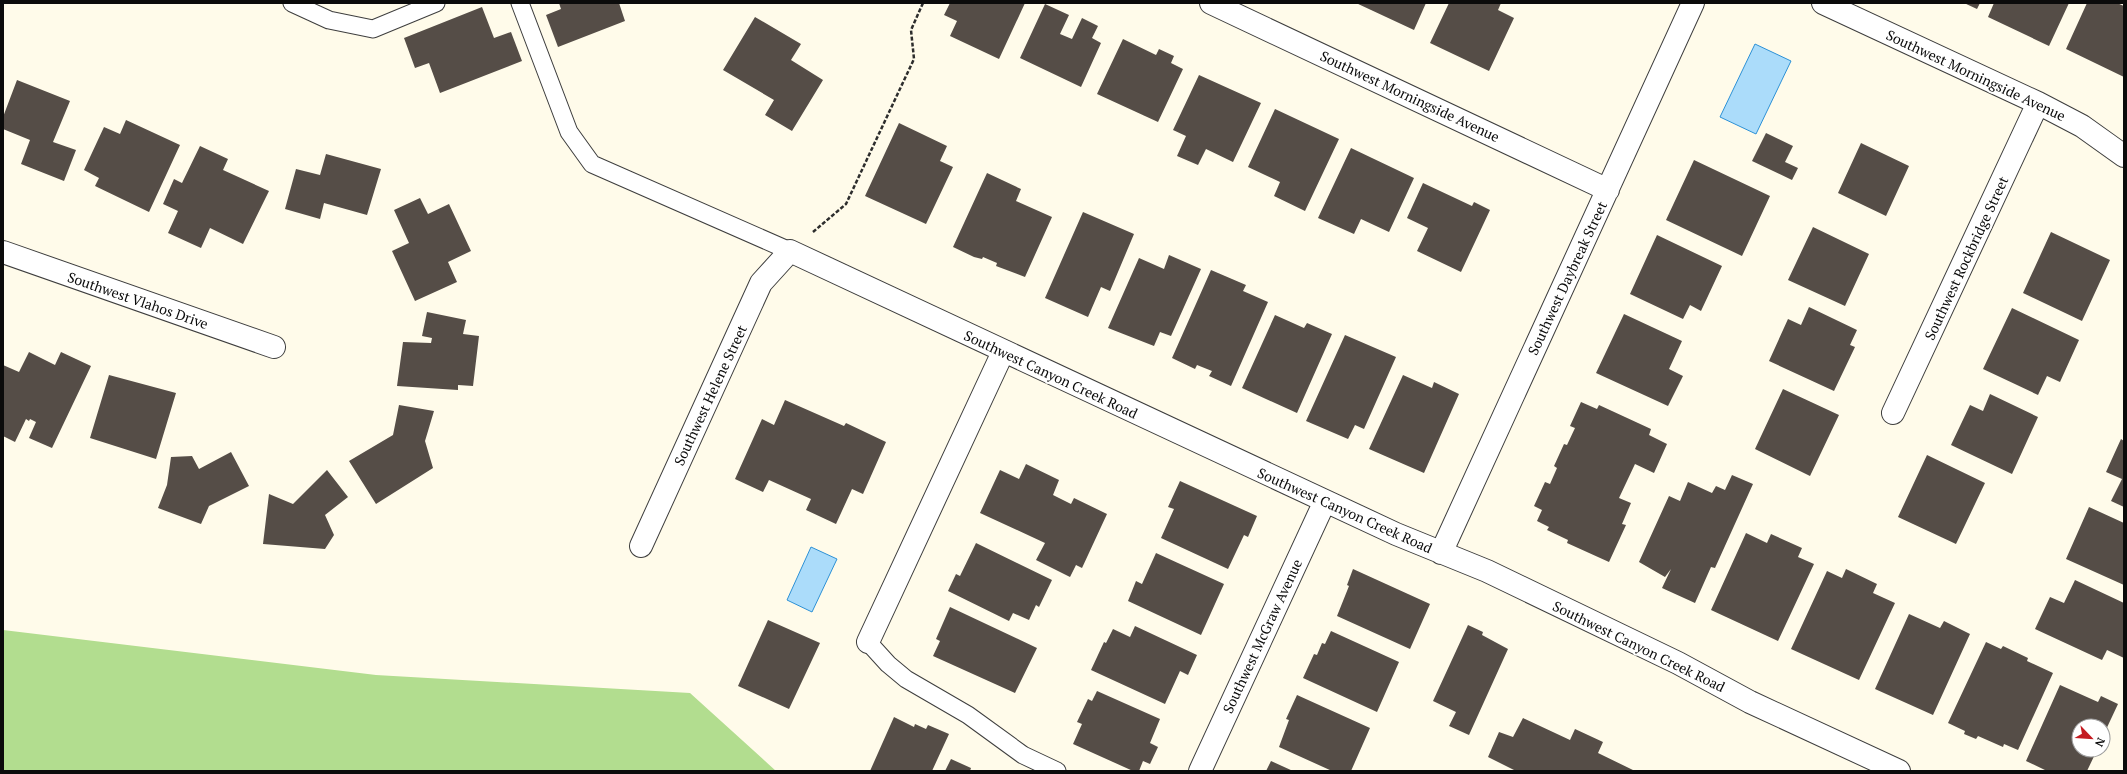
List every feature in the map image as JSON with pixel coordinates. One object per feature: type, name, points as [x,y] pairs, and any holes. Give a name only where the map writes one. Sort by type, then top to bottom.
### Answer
[{"type":"street","name":"Southwest Morningside Avenue","points":[[1212,3],[1608,190]]},
{"type":"street","name":"Southwest Daybreak Street","points":[[1441,553],[1693,3]]},
{"type":"street","name":"Southwest Morningside Avenue","points":[[1823,3],[2038,102],[2082,126],[2124,156]]},
{"type":"street","name":"Southwest Rockbridge Street","points":[[1893,413],[2038,102]]},
{"type":"street","name":"Southwest Vlahos Drive","points":[[3,252],[274,347]]},
{"type":"street","name":"Southwest Canyon Creek Road","points":[[790,252],[1396,534],[1487,571],[1678,663],[1750,702],[1899,771]]},
{"type":"street","name":"Southwest Helene Street","points":[[641,546],[761,284],[790,252]]},
{"type":"street","points":[[868,642],[1003,352]]},
{"type":"street","name":"Southwest McGraw Avenue","points":[[1200,771],[1325,501]]},
{"type":"lane","points":[[292,3],[329,20],[373,29],[436,3]]},
{"type":"lane","points":[[520,3],[569,132],[592,164],[790,252]]},
{"type":"lane","points":[[868,642],[888,664],[906,679],[968,715],[1023,755],[1057,771]]},
{"type":"path","points":[[790,252],[846,204],[914,59],[911,30],[923,3]]},
{"type":"green space","points":[[3,630],[376,675],[690,693],[776,771],[3,771]]},
{"type":"water","points":[[1755,44],[1791,61],[1756,134],[1720,117]]},
{"type":"water","points":[[811,547],[837,559],[812,612],[787,600]]},
{"type":"building","points":[[559,3],[619,3],[625,21],[558,47],[546,15],[561,9]]},
{"type":"building","points":[[950,3],[1025,3],[999,59],[950,36],[957,21],[944,15]]},
{"type":"building","points":[[1356,3],[1426,3],[1414,30]]},
{"type":"building","points":[[1449,3],[1501,3],[1498,10],[1514,18],[1489,71],[1430,43]]},
{"type":"building","points":[[1964,3],[1980,3],[1977,9]]},
{"type":"building","points":[[1994,3],[2069,3],[2049,46],[1988,17]]},
{"type":"building","points":[[2087,3],[2117,3],[2124,6],[2124,77],[2066,49]]},
{"type":"building","points":[[1045,4],[1069,15],[1060,34],[1072,39],[1082,18],[1098,26],[1092,38],[1101,43],[1081,87],[1020,58]]},
{"type":"building","points":[[482,7],[494,38],[511,32],[522,61],[440,93],[429,63],[415,68],[404,38]]},
{"type":"building","points":[[755,17],[801,44],[791,60],[823,80],[792,131],[765,115],[774,100],[723,70]]},
{"type":"building","points":[[1123,39],[1156,55],[1159,49],[1174,56],[1171,63],[1183,69],[1158,122],[1097,94]]},
{"type":"building","points":[[1199,75],[1261,103],[1233,162],[1206,149],[1198,165],[1177,156],[1186,136],[1173,130]]},
{"type":"building","points":[[17,80],[70,101],[53,142],[76,150],[64,181],[21,164],[30,140],[3,129],[3,117]]},
{"type":"building","points":[[1275,109],[1339,139],[1305,211],[1274,196],[1280,182],[1248,167]]},
{"type":"building","points":[[126,120],[180,145],[149,212],[95,186],[99,178],[84,170],[104,127],[120,134]]},
{"type":"building","points":[[899,123],[947,146],[940,161],[953,167],[926,224],[865,196]]},
{"type":"building","points":[[1766,133],[1793,146],[1785,162],[1798,168],[1792,180],[1752,161]]},
{"type":"building","points":[[1861,143],[1909,166],[1886,216],[1838,193]]},
{"type":"building","points":[[200,146],[228,159],[223,170],[269,191],[243,244],[210,228],[201,248],[168,233],[178,211],[163,204],[174,179],[182,183]]},
{"type":"building","points":[[1351,148],[1414,178],[1389,232],[1361,219],[1354,234],[1318,218]]},
{"type":"building","points":[[326,154],[381,169],[367,215],[324,203],[320,219],[285,209],[296,169],[320,175]]},
{"type":"building","points":[[1694,160],[1770,196],[1742,256],[1666,220]]},
{"type":"building","points":[[987,173],[1021,189],[1016,201],[1052,217],[1025,277],[996,266],[997,263],[983,257],[982,259],[974,257],[953,247]]},
{"type":"building","points":[[1423,183],[1472,206],[1474,202],[1490,210],[1461,272],[1417,251],[1428,228],[1407,218]]},
{"type":"building","points":[[420,198],[428,214],[449,204],[471,251],[448,262],[457,282],[415,301],[392,251],[409,243],[394,210]]},
{"type":"building","points":[[1083,212],[1134,234],[1110,291],[1101,287],[1088,317],[1045,298]]},
{"type":"building","points":[[1813,227],[1869,254],[1845,306],[1788,280]]},
{"type":"building","points":[[2051,232],[2110,260],[2082,321],[2023,293]]},
{"type":"building","points":[[1657,235],[1722,266],[1701,311],[1690,305],[1683,319],[1630,294]]},
{"type":"building","points":[[1169,255],[1201,269],[1171,336],[1160,332],[1154,346],[1108,328],[1139,258],[1164,269]]},
{"type":"building","points":[[1211,270],[1246,285],[1243,291],[1268,302],[1231,386],[1209,376],[1212,371],[1197,365],[1195,369],[1172,358]]},
{"type":"building","points":[[1809,307],[1857,330],[1850,345],[1855,347],[1834,391],[1769,361],[1788,319],[1801,325]]},
{"type":"building","points":[[2012,308],[2079,340],[2060,382],[2047,376],[2038,395],[1983,369]]},
{"type":"building","points":[[427,312],[466,320],[463,334],[479,336],[473,386],[458,385],[458,390],[397,386],[403,342],[431,343],[432,338],[422,336]]},
{"type":"building","points":[[1624,314],[1682,341],[1669,369],[1683,376],[1668,406],[1596,373]]},
{"type":"building","points":[[1275,315],[1304,328],[1307,323],[1332,334],[1297,413],[1242,388]]},
{"type":"building","points":[[1345,335],[1396,357],[1364,429],[1355,425],[1348,439],[1306,421]]},
{"type":"building","points":[[29,352],[55,365],[61,352],[91,366],[52,448],[29,438],[36,422],[30,419],[29,421],[26,419],[15,442],[3,436],[3,365],[19,372]]},
{"type":"building","points":[[109,375],[176,393],[156,459],[90,438]]},
{"type":"building","points":[[1403,375],[1432,388],[1434,382],[1459,394],[1424,473],[1369,449]]},
{"type":"building","points":[[1783,389],[1839,415],[1810,476],[1755,449]]},
{"type":"building","points":[[1990,394],[2038,417],[2012,474],[1951,445],[1970,405],[1983,411]]},
{"type":"building","points":[[785,400],[844,426],[846,423],[886,442],[863,494],[852,489],[836,524],[806,510],[811,499],[769,480],[763,492],[735,479],[762,419],[774,425]]},
{"type":"building","points":[[1581,402],[1597,409],[1599,405],[1651,429],[1649,435],[1667,444],[1654,473],[1635,464],[1619,498],[1631,503],[1622,524],[1626,525],[1609,562],[1567,543],[1568,540],[1547,530],[1549,527],[1537,521],[1542,510],[1534,506],[1545,482],[1550,484],[1557,468],[1554,466],[1564,444],[1567,445],[1575,428],[1570,426]]},
{"type":"building","points":[[399,405],[434,411],[425,441],[433,468],[376,504],[349,461],[393,435]]},
{"type":"building","points":[[2121,439],[2124,441],[2124,507],[2111,501],[2122,479],[2106,472]]},
{"type":"building","points":[[231,452],[249,486],[209,506],[201,524],[158,508],[167,485],[171,457],[192,456],[199,469]]},
{"type":"building","points":[[1927,455],[1985,483],[1956,544],[1898,517]]},
{"type":"building","points":[[1026,464],[1059,480],[1053,495],[1071,504],[1074,498],[1107,514],[1082,568],[1076,565],[1070,577],[1036,560],[1045,543],[980,513],[1000,470],[1019,479]]},
{"type":"building","points":[[327,470],[348,497],[325,515],[334,535],[325,549],[263,544],[269,494],[293,504]]},
{"type":"building","points":[[1732,475],[1753,484],[1715,568],[1711,567],[1695,603],[1662,588],[1671,569],[1665,577],[1639,562],[1669,496],[1680,501],[1688,482],[1712,493],[1716,486],[1725,490]]},
{"type":"building","points":[[1180,481],[1257,516],[1248,537],[1244,535],[1228,569],[1161,538],[1174,509],[1168,507]]},
{"type":"building","points":[[2089,507],[2124,523],[2124,585],[2066,559]]},
{"type":"building","points":[[1746,533],[1767,543],[1771,534],[1802,548],[1798,557],[1814,564],[1778,641],[1711,610]]},
{"type":"building","points":[[976,543],[1052,580],[1039,607],[1036,605],[1029,620],[1013,613],[1009,621],[948,591],[956,574],[960,576]]},
{"type":"building","points":[[1156,553],[1224,584],[1201,635],[1128,601],[1136,581],[1142,584]]},
{"type":"building","points":[[1353,569],[1430,604],[1410,649],[1337,616],[1349,586],[1347,585]]},
{"type":"building","points":[[1846,569],[1877,584],[1873,593],[1895,603],[1859,680],[1791,649],[1827,571],[1842,578]]},
{"type":"building","points":[[2075,580],[2124,603],[2124,658],[2107,650],[2102,660],[2035,629],[2050,597],[2064,603]]},
{"type":"building","points":[[950,607],[1037,648],[1015,693],[933,656],[940,641],[936,639]]},
{"type":"building","points":[[1909,614],[1940,628],[1944,621],[1970,634],[1933,715],[1875,689]]},
{"type":"building","points":[[768,620],[820,643],[789,709],[738,686]]},
{"type":"building","points":[[1468,625],[1483,632],[1482,635],[1508,649],[1469,735],[1449,726],[1456,712],[1433,701]]},
{"type":"building","points":[[1135,626],[1197,655],[1188,675],[1180,671],[1165,704],[1091,670],[1104,642],[1106,643],[1113,629],[1130,637]]},
{"type":"building","points":[[1331,631],[1399,662],[1377,712],[1303,678],[1314,654],[1317,655],[1322,643],[1325,644]]},
{"type":"building","points":[[1986,642],[2001,649],[2003,646],[2028,658],[2027,661],[2053,673],[2018,750],[2004,744],[2003,747],[1978,736],[1976,739],[1964,734],[1965,731],[1948,723]]},
{"type":"building","points":[[2060,685],[2098,702],[2101,696],[2118,704],[2111,719],[2071,718],[2071,758],[2093,758],[2087,771],[2047,771],[2026,761]]},
{"type":"building","points":[[1097,691],[1160,719],[1150,743],[1158,747],[1150,764],[1143,761],[1139,771],[1133,771],[1073,744],[1082,724],[1077,722],[1088,699],[1092,701]]},
{"type":"building","points":[[1297,695],[1370,728],[1351,771],[1332,771],[1279,747],[1289,720],[1286,719]]},
{"type":"building","points":[[894,717],[914,727],[915,724],[926,729],[928,725],[949,734],[932,771],[870,771]]},
{"type":"building","points":[[1523,718],[1570,740],[1575,729],[1603,742],[1598,753],[1635,771],[1516,771],[1488,757],[1499,732],[1513,737]]},
{"type":"building","points":[[951,759],[971,768],[970,771],[945,771]]},
{"type":"building","points":[[1271,761],[1293,771],[1266,771]]}]
